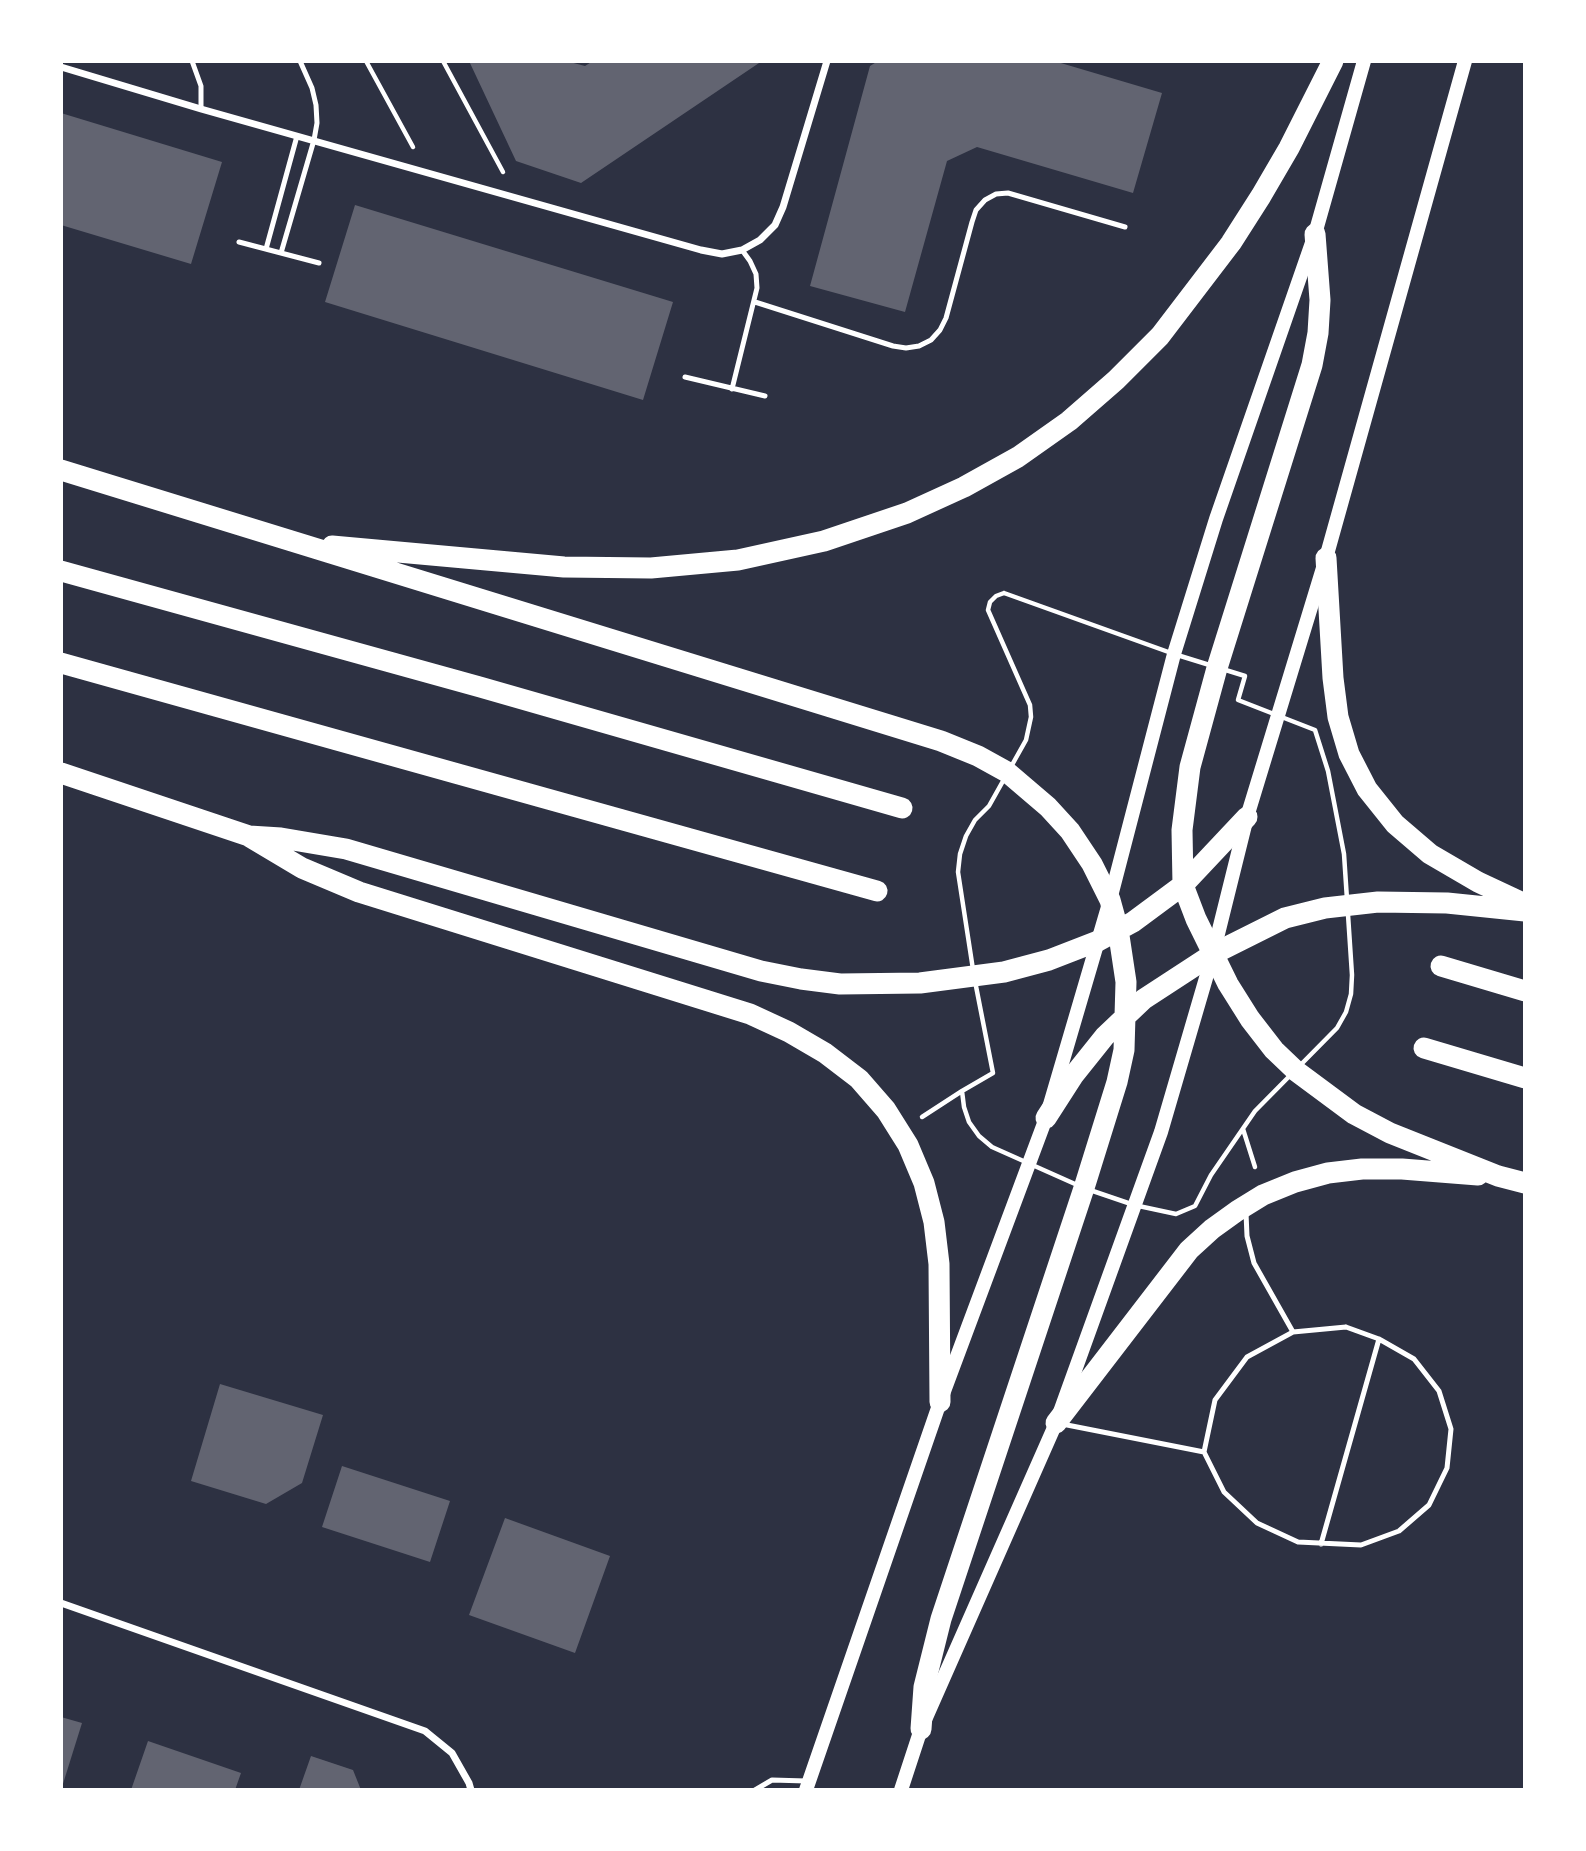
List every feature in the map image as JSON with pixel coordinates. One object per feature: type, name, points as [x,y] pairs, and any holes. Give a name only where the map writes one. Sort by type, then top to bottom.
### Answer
[{"type":"highway","points":[[288,541],[564,567],[651,568],[738,559],[824,541],[907,513],[964,487],[1018,457],[1069,421],[1116,380],[1160,336],[1231,243],[1261,196],[1289,148],[1333,61]]},
{"type":"highway","points":[[1315,234],[1320,300],[1312,365],[1217,668],[1191,766],[1182,830],[1183,885],[1213,954],[1250,1019],[1274,1050],[1324,1093],[1354,1114],[1390,1133],[1498,1176],[1525,1183]]},
{"type":"highway","points":[[61,470],[941,741],[978,756],[1007,772],[1070,831],[1092,864],[1110,900],[1118,929],[1126,982],[1124,1050],[1117,1082],[930,1655],[921,1729]]},
{"type":"highway","points":[[1326,558],[1333,678],[1338,716],[1349,754],[1367,789],[1395,824],[1430,854],[1478,882],[1525,904]]},
{"type":"highway","points":[[61,571],[467,683],[902,808]]},
{"type":"highway","points":[[61,663],[877,891]]},
{"type":"highway","points":[[61,773],[249,836],[314,843],[377,857],[723,960],[801,979],[880,985],[952,980],[1015,969],[1049,960],[1098,941],[1133,922],[1183,885],[1247,817]]},
{"type":"highway","points":[[249,836],[302,868],[359,892],[760,1019],[825,1053],[859,1079],[886,1110],[908,1145],[924,1183],[934,1223],[939,1264],[940,1402]]},
{"type":"highway","points":[[1046,1118],[1073,1076],[1105,1036],[1127,1014],[1154,992],[1213,954],[1285,918],[1348,905],[1378,902],[1447,903],[1525,911]]},
{"type":"highway","points":[[1441,966],[1525,991]]},
{"type":"highway","points":[[1424,1048],[1525,1078]]},
{"type":"highway","points":[[1056,1423],[1189,1250],[1212,1229],[1255,1200],[1295,1182],[1328,1173],[1362,1169],[1498,1176]]},
{"type":"main road","points":[[808,1785],[940,1402],[1046,1118],[1110,900],[1177,642],[1216,519],[1315,234],[1364,61]]},
{"type":"main road","points":[[901,1790],[921,1729],[1056,1423],[1161,1132],[1213,954],[1247,817],[1326,558],[1465,61]]},
{"type":"street","points":[[61,67],[201,109],[722,254],[742,250],[760,240],[775,225],[827,61]]},
{"type":"street","points":[[61,1603],[425,1731],[452,1753],[471,1790]]},
{"type":"lane","points":[[192,61],[201,86],[201,109]]},
{"type":"lane","points":[[281,253],[314,140],[316,105],[300,61]]},
{"type":"lane","points":[[266,249],[297,136]]},
{"type":"lane","points":[[755,302],[893,345],[906,348],[919,346],[931,340],[946,318],[972,222],[976,210],[985,200],[996,194],[1009,192],[1125,227]]},
{"type":"lane","points":[[239,242],[319,263]]},
{"type":"lane","points":[[732,388],[757,288],[756,274],[742,250]]},
{"type":"lane","points":[[685,377],[765,396]]},
{"type":"lane","points":[[1255,1200],[1247,1236],[1255,1263],[1293,1332]]},
{"type":"lane","points":[[1346,1327],[1379,1339],[1414,1359],[1439,1391],[1451,1429],[1447,1468],[1429,1504],[1399,1531],[1361,1545],[1298,1542],[1257,1523],[1224,1492],[1204,1452],[1215,1401],[1247,1357],[1293,1332],[1346,1327]]},
{"type":"lane","points":[[1321,1544],[1379,1339]]},
{"type":"lane","points":[[1056,1423],[1204,1452]]},
{"type":"lane","points":[[755,1790],[772,1780],[808,1785]]},
{"type":"path","points":[[366,61],[426,172]]},
{"type":"path","points":[[443,61],[516,198]]},
{"type":"path","points":[[899,1131],[962,1091]]},
{"type":"path","points":[[1242,1128],[1255,1200]]},
{"type":"building","points":[[469,61],[566,61],[585,66],[593,61],[762,61],[581,183],[516,161]]},
{"type":"building","points":[[878,61],[1054,61],[1162,93],[1133,193],[977,147],[947,161],[905,312],[810,286],[870,66]]},
{"type":"building","points":[[61,113],[222,162],[191,264],[61,225]]},
{"type":"building","points":[[355,205],[673,302],[643,400],[325,302]]},
{"type":"building","points":[[220,1384],[323,1415],[302,1483],[266,1504],[191,1481]]},
{"type":"building","points":[[342,1466],[450,1501],[430,1562],[322,1527]]},
{"type":"building","points":[[505,1518],[610,1556],[575,1653],[469,1615]]},
{"type":"building","points":[[61,1717],[82,1723],[62,1787],[61,1787]]},
{"type":"building","points":[[148,1741],[241,1773],[235,1790],[131,1790]]},
{"type":"building","points":[[311,1756],[353,1770],[361,1790],[299,1790]]}]
